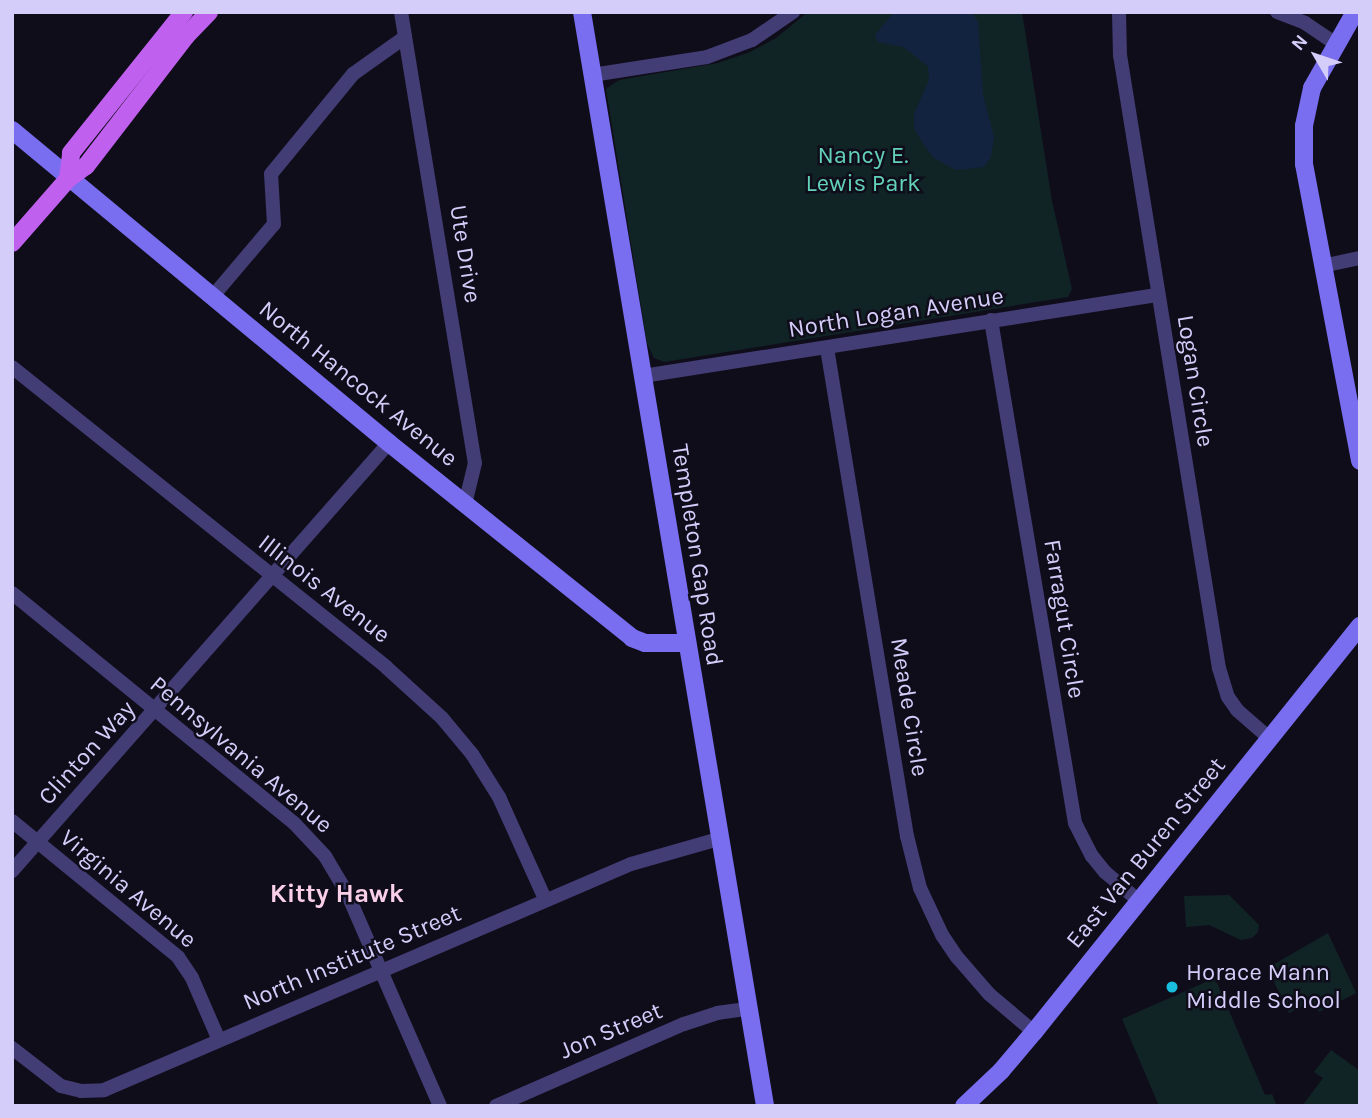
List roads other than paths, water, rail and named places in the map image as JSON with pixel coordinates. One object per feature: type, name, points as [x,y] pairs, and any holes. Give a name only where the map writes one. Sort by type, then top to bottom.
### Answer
[{"type":"main road","points":[[68,179],[71,153],[184,12]]},
{"type":"main road","points":[[12,243],[68,179],[86,166],[186,36],[209,12]]},
{"type":"street","name":"Ute Drive","points":[[401,12],[475,463],[465,504]]},
{"type":"street","name":"Templeton Gap Road","points":[[582,12],[765,1106]]},
{"type":"street","points":[[593,75],[707,57],[752,40],[793,12]]},
{"type":"street","name":"Logan Circle","points":[[1119,12],[1119,55],[1219,668],[1228,697],[1237,710],[1269,738]]},
{"type":"street","points":[[1277,12],[1305,23],[1335,43]]},
{"type":"street","points":[[1354,12],[1312,88],[1304,126],[1304,164],[1360,460]]},
{"type":"street","points":[[213,296],[274,224],[271,174],[353,74],[405,37]]},
{"type":"street","name":"North Hancock Avenue","points":[[12,130],[389,443],[632,639],[645,643],[686,643]]},
{"type":"street","points":[[1322,266],[1360,258]]},
{"type":"street","name":"North Logan Avenue","points":[[643,376],[1157,295]]},
{"type":"street","name":"Farragut Circle","points":[[991,320],[1075,823],[1082,842],[1098,864],[1139,901]]},
{"type":"street","name":"Meade Circle","points":[[827,348],[907,836],[920,888],[942,934],[957,957],[989,994],[1034,1032]]},
{"type":"street","name":"Illinois Avenue","points":[[12,367],[386,667],[459,737],[499,797],[545,899]]},
{"type":"street","name":"Clinton Way","points":[[12,871],[389,443]]},
{"type":"street","name":"Pennsylvania Avenue","points":[[12,593],[311,840],[347,893],[440,1106]]},
{"type":"street","name":"East Van Buren Street","points":[[964,1106],[1001,1071],[1034,1032],[1360,626]]},
{"type":"street","name":"Virginia Avenue","points":[[12,821],[178,957],[192,978],[219,1040]]},
{"type":"street","name":"North Institute Street","points":[[12,1048],[61,1086],[92,1092],[104,1090],[545,899],[631,864],[719,839]]},
{"type":"street","name":"Jon Street","points":[[496,1106],[684,1024],[717,1013],[747,1009]]},
{"type":"water","points":[[894,12],[972,12],[978,22],[983,94],[994,137],[991,157],[984,167],[956,170],[934,158],[914,128],[914,114],[929,80],[928,66],[903,47],[878,42],[875,35]]},
{"type":"place","name":"Horace Mann Middle School","points":[[1172,987]]},
{"type":"district","name":"Kitty Hawk","points":[[337,894]]},
{"type":"park label","name":"Nancy E. Lewis Park","points":[[863,170]]}]
